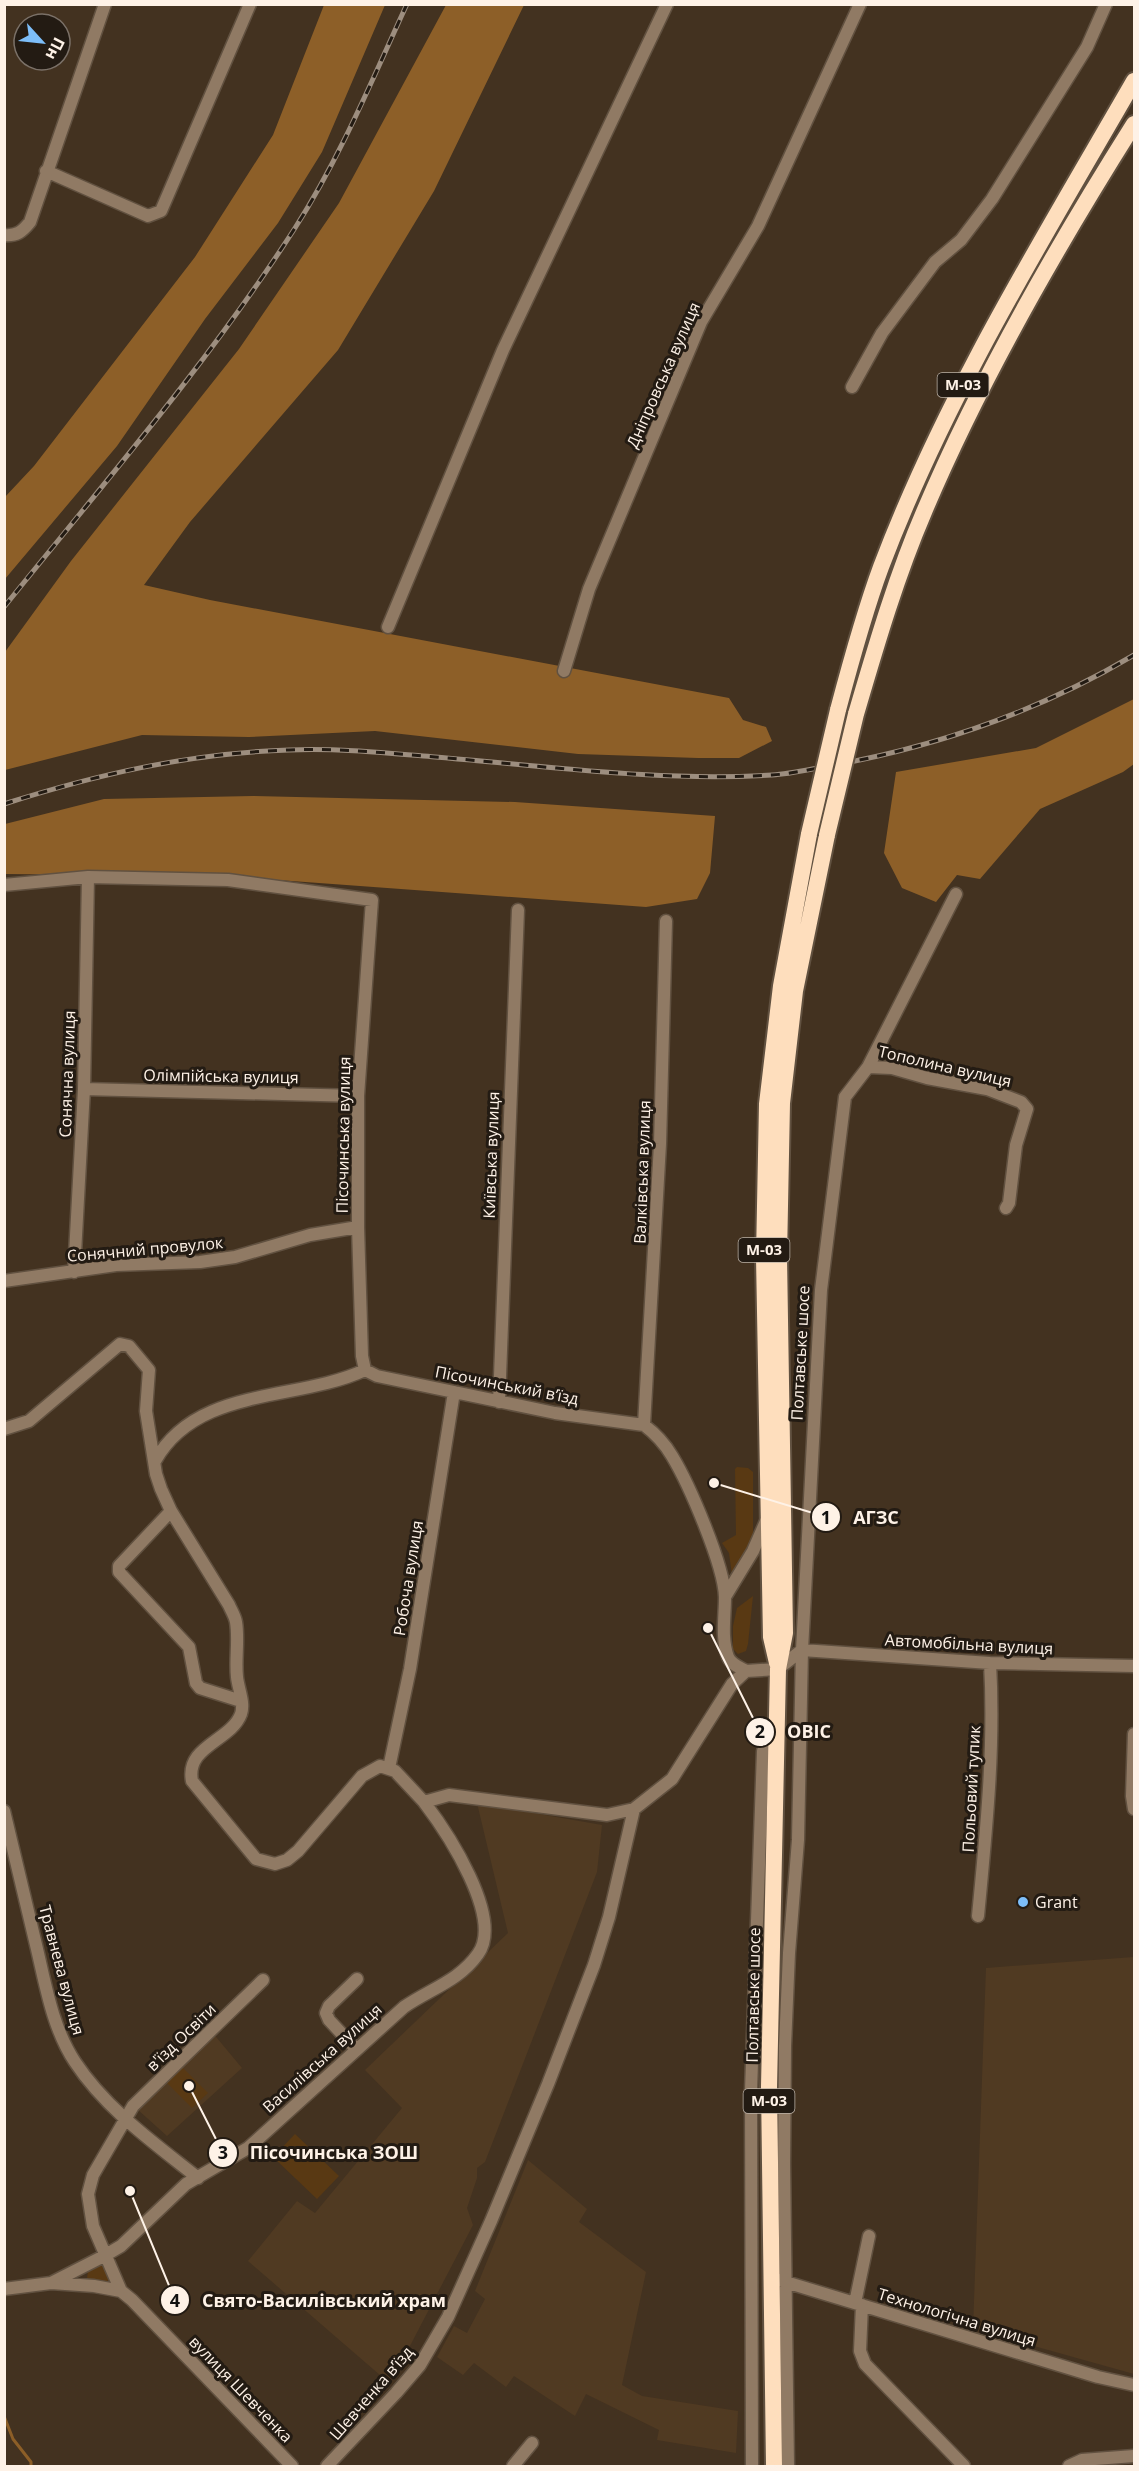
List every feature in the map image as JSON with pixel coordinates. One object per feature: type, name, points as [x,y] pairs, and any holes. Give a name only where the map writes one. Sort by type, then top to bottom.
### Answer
[{"type":"highway","name":"М-03","points":[[778,1669],[771,1637],[768,1515],[764,1257],[767,1104],[781,986],[809,834],[858,635],[906,504],[982,346],[1134,81]]},
{"type":"highway","points":[[1119,108],[1121,118],[1134,126]]},
{"type":"highway","name":"М-03","points":[[778,1669],[785,1633],[779,1257],[782,1103],[795,991],[827,835],[856,714],[877,640],[924,512],[958,437],[1058,251],[1134,126]]},
{"type":"highway","name":"Полтавське шосе","points":[[774,2466],[779,2280],[769,2087],[778,1669]]},
{"type":"street","points":[[4,235],[15,236],[23,231],[30,222],[105,4]]},
{"type":"street","points":[[46,171],[148,216],[161,211],[250,4]]},
{"type":"street","points":[[388,627],[503,350],[667,4]]},
{"type":"street","name":"Дніпровська вулиця","points":[[564,670],[589,589],[701,322],[758,226],[860,4]]},
{"type":"street","points":[[852,387],[882,333],[928,271],[961,240],[993,199],[1087,47],[1106,4]]},
{"type":"street","points":[[4,885],[88,877]]},
{"type":"street","name":"Пісочинська вулиця","points":[[88,877],[228,880],[372,900],[358,1096],[358,1227],[362,1356],[365,1370]]},
{"type":"street","name":"Сонячна вулиця","points":[[74,1272],[84,1089],[88,877]]},
{"type":"street","name":"Тополина вулиця","points":[[956,894],[868,1067],[892,1068],[927,1078],[987,1089],[1022,1102],[1027,1109],[1016,1145],[1009,1203],[1006,1208]]},
{"type":"street","name":"Київська вулиця","points":[[499,1402],[518,910]]},
{"type":"street","name":"Валківська вулиця","points":[[644,1425],[660,1144],[666,921]]},
{"type":"street","name":"Полтавське шосе","points":[[788,2466],[779,2280],[785,2046],[789,1953],[798,1840],[802,1650],[821,1290],[845,1097],[868,1067]]},
{"type":"street","name":"Олімпійська вулиця","points":[[84,1089],[358,1096]]},
{"type":"street","name":"Сонячний провулок","points":[[4,1281],[117,1265],[200,1262],[235,1257],[310,1235],[358,1227]]},
{"type":"street","points":[[4,1429],[29,1421],[117,1346],[126,1344],[149,1370],[146,1411],[156,1474],[171,1511],[236,1622],[237,1677],[241,1714],[197,1757],[191,1768],[191,1777],[194,1785],[249,1853],[262,1862],[275,1864],[287,1860],[298,1851],[363,1776],[377,1767],[389,1768]]},
{"type":"street","points":[[155,1461],[161,1450],[190,1423],[225,1405],[329,1383],[365,1370]]},
{"type":"street","name":"Пісочинський в’їзд","points":[[365,1370],[377,1376],[499,1402],[644,1425]]},
{"type":"street","name":"Робоча вулиця","points":[[389,1768],[410,1669],[454,1392]]},
{"type":"street","points":[[644,1425],[664,1443],[690,1489],[721,1576],[725,1597],[723,1626],[729,1660],[746,1671],[778,1669],[802,1650]]},
{"type":"street","points":[[171,1511],[119,1566],[119,1572],[189,1647],[196,1683],[200,1688],[241,1701]]},
{"type":"street","points":[[725,1597],[753,1551],[768,1515]]},
{"type":"street","name":"Автомобільна вулиця","points":[[802,1650],[990,1663],[1134,1666]]},
{"type":"street","name":"Польовий тупик","points":[[978,1916],[989,1809],[992,1695],[990,1663]]},
{"type":"street","points":[[424,1802],[449,1795],[607,1815],[634,1809],[672,1779],[732,1684],[746,1671]]},
{"type":"street","points":[[1134,1734],[1132,1796],[1134,1809]]},
{"type":"street","points":[[752,2466],[751,2091],[763,1751],[777,1735]]},
{"type":"street","name":"Василівська вулиця","points":[[51,2283],[104,2256],[137,2232],[186,2184],[248,2148],[404,2007],[460,1974],[478,1954],[486,1931],[472,1879],[424,1802],[389,1768]]},
{"type":"street","name":"Шевченка в’їзд","points":[[327,2466],[360,2434],[420,2365],[448,2317],[548,2084],[594,1965],[609,1917],[634,1809]]},
{"type":"street","name":"Травнева вулиця","points":[[4,1811],[49,2000],[60,2034],[83,2073],[124,2119],[198,2178]]},
{"type":"street","points":[[356,2049],[326,2013],[329,2006],[357,1979]]},
{"type":"street","name":"в'їзд Освіти","points":[[124,2119],[133,2106],[263,1980]]},
{"type":"street","points":[[121,2291],[104,2256],[88,2207],[88,2187],[124,2119]]},
{"type":"street","points":[[869,2236],[858,2304],[860,2351],[865,2364],[964,2466]]},
{"type":"street","name":"Технологічна вулиця","points":[[779,2280],[1098,2377],[1134,2385]]},
{"type":"street","points":[[4,2289],[51,2283],[94,2286],[121,2291]]},
{"type":"street","name":"вулиця Шевченка","points":[[121,2291],[292,2466]]},
{"type":"street","points":[[513,2466],[532,2442]]},
{"type":"street","points":[[1069,2466],[1082,2460],[1134,2456]]},
{"type":"shaded area","points":[[324,5],[385,5],[322,152],[278,223],[205,319],[117,446],[5,579],[5,497],[34,466],[195,257],[273,135]]},
{"type":"shaded area","points":[[446,5],[524,5],[434,191],[338,350],[190,522],[144,585],[210,600],[729,698],[743,720],[766,727],[772,741],[739,758],[698,758],[578,754],[375,731],[249,737],[142,735],[5,770],[5,652],[71,561],[239,349],[339,203]]},
{"type":"shaded area","points":[[1134,699],[1134,764],[1123,772],[1040,809],[980,879],[957,875],[936,902],[902,888],[884,853],[896,772],[1036,748]]},
{"type":"shaded area","points":[[253,796],[515,802],[715,816],[710,873],[697,899],[646,907],[225,876],[5,874],[5,824],[104,799]]},
{"type":"shaded area","points":[[737,1467],[748,1468],[753,1472],[753,1537],[732,1575],[729,1553],[722,1543],[736,1535],[735,1469]]},
{"type":"shaded area","points":[[753,1596],[748,1644],[746,1651],[738,1654],[733,1649],[733,1626],[737,1608]]},
{"type":"shaded area","points":[[477,1803],[602,1825],[597,1872],[485,2162],[477,2168],[477,2178],[467,2208],[473,2225],[399,2367],[388,2382],[248,2261],[297,2201],[315,2213],[402,2108],[365,2070],[508,1933]]},
{"type":"shaded area","points":[[1134,1957],[1134,2374],[973,2329],[986,1968]]},
{"type":"shaded area","points":[[212,2032],[242,2068],[167,2136],[137,2109]]},
{"type":"shaded area","points":[[181,2066],[208,2093],[192,2108],[166,2082]]},
{"type":"shaded area","points":[[295,2134],[339,2176],[317,2199],[273,2157]]},
{"type":"shaded area","points":[[528,2160],[587,2209],[579,2222],[646,2272],[622,2385],[642,2396],[738,2411],[736,2453],[657,2440],[659,2430],[586,2394],[575,2416],[514,2376],[506,2387],[474,2363],[463,2375],[437,2357],[454,2326],[467,2333],[485,2299],[475,2291]]},
{"type":"shaded area","points":[[105,2264],[110,2277],[107,2282],[87,2279],[88,2270]]},
{"type":"waterway","points":[[4,2416],[13,2439],[31,2462],[31,2466]]},
{"type":"railway","points":[[4,607],[192,374],[262,278],[327,174],[407,4]]},
{"type":"railway","points":[[4,804],[74,783],[181,760],[289,750],[381,752],[645,775],[730,777],[786,774],[869,758],[987,724],[1062,693],[1134,655]]},
{"type":"place","name":"АГЗС","points":[[714,1483]]},
{"type":"place","name":"ОВІС","points":[[708,1628]]},
{"type":"place","name":"Grant","points":[[1023,1902]]},
{"type":"place","name":"Пісочинська ЗОШ","points":[[189,2086]]},
{"type":"place","name":"Свято-Василівський храм","points":[[130,2191]]}]
